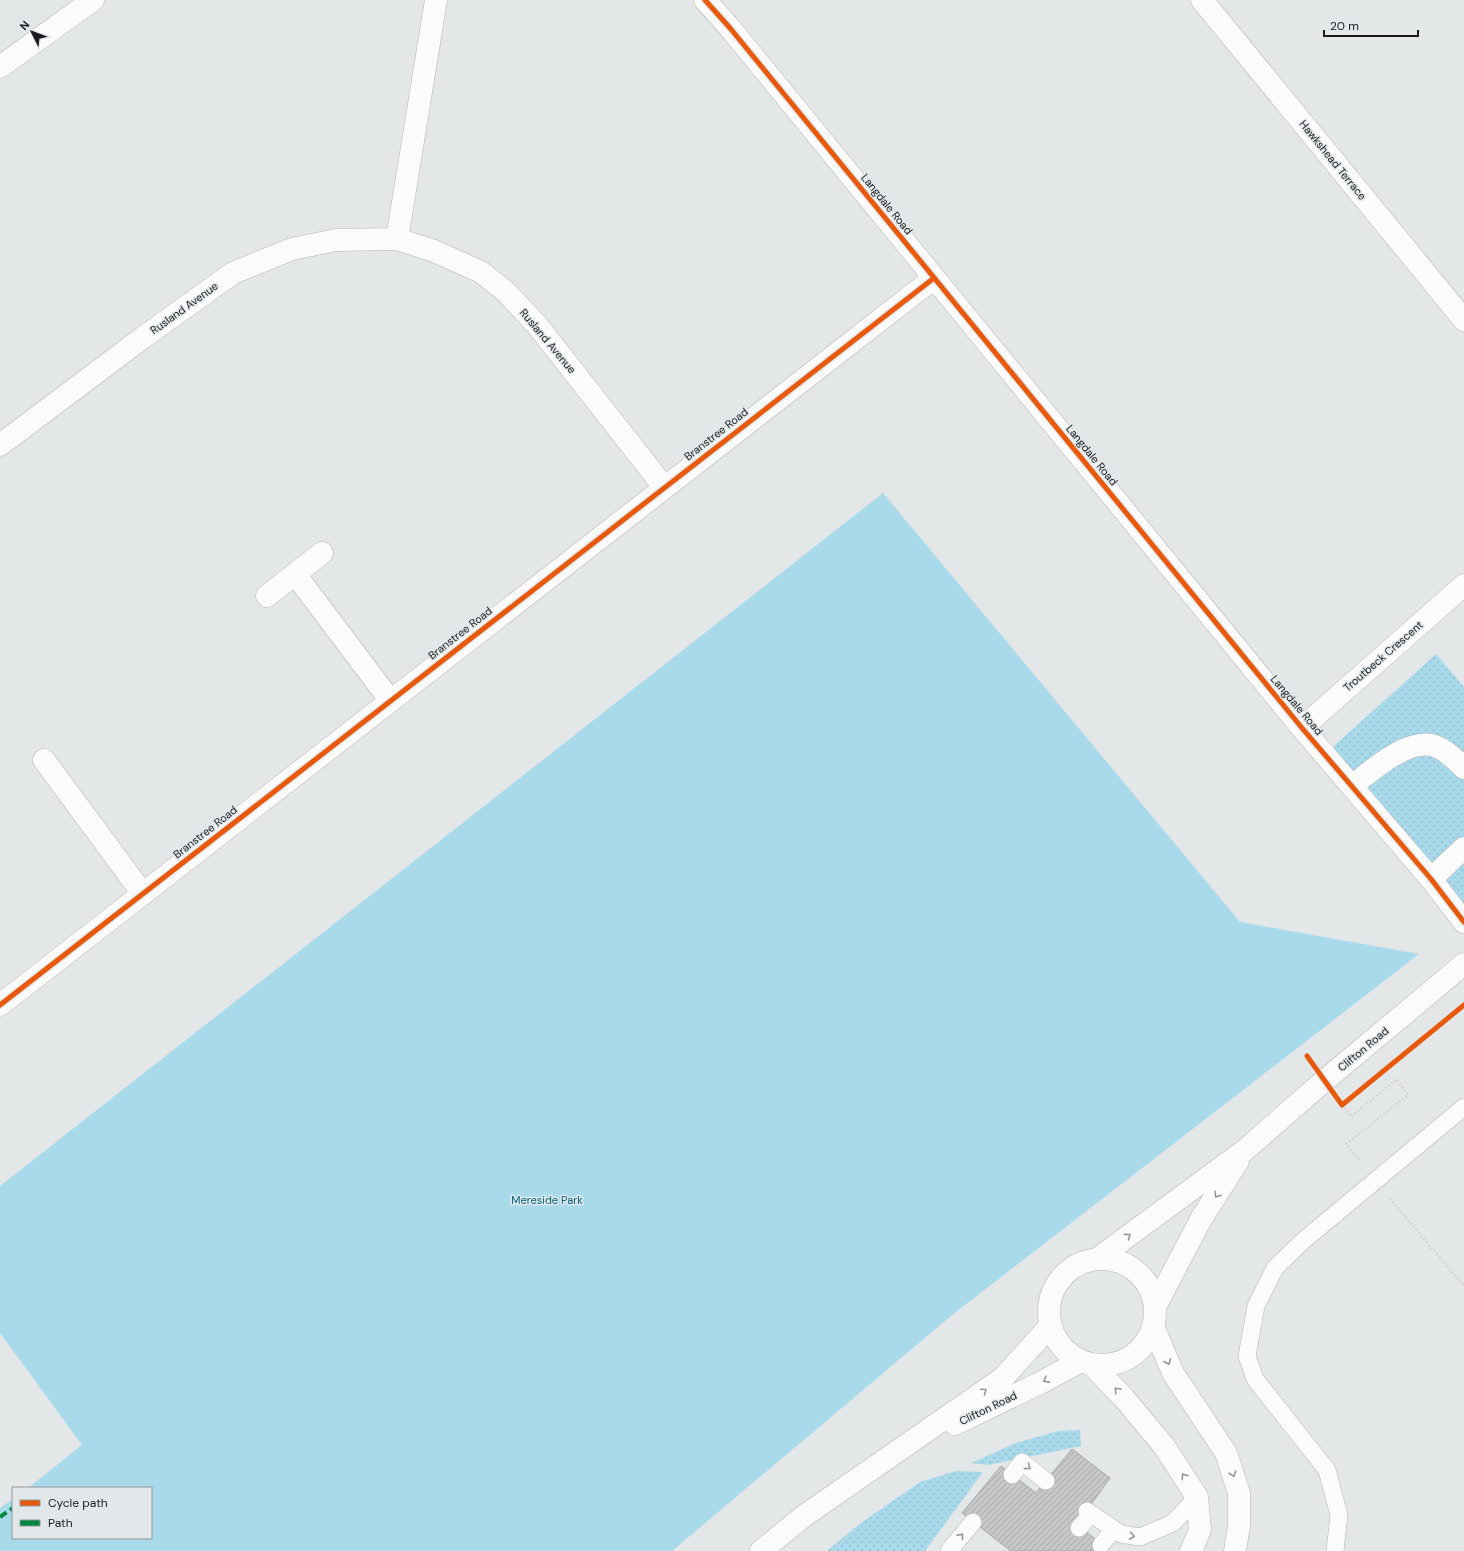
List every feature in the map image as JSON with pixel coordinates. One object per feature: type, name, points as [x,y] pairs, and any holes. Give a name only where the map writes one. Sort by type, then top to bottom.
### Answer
[{"type":"street","points":[[0,67],[93,0]]},
{"type":"street","points":[[397,239],[436,0]]},
{"type":"street","name":"Langdale Road","points":[[705,0],[730,28],[1302,728],[1431,879],[1464,922]]},
{"type":"street","name":"Hawkshead Terrace","points":[[1202,0],[1464,320]]},
{"type":"street","name":"Rusland Avenue","points":[[0,445],[233,273],[292,248],[336,240],[397,239],[434,251],[481,272],[506,292],[537,325],[664,487]]},
{"type":"street","name":"Branstree Road","points":[[0,1005],[934,278]]},
{"type":"street","points":[[267,596],[322,553]]},
{"type":"street","points":[[295,574],[390,700]]},
{"type":"street","name":"Troutbeck Crescent","points":[[1302,728],[1464,585]]},
{"type":"street","points":[[1352,786],[1400,751],[1423,745],[1435,746],[1445,752],[1464,768]]},
{"type":"street","points":[[44,760],[143,894]]},
{"type":"street","points":[[1431,879],[1464,848]]},
{"type":"street","name":"Clifton Road","points":[[1097,1259],[1245,1150],[1324,1081],[1464,964]]},
{"type":"street","name":"Clifton Road","points":[[1154,1316],[1150,1291],[1142,1277],[1129,1266],[1113,1260],[1097,1259],[1081,1263],[1067,1272],[1058,1282],[1051,1296],[1048,1311],[1050,1326],[1057,1341],[1067,1353],[1087,1363],[1106,1365],[1127,1359],[1135,1353],[1146,1341],[1154,1316],[1201,1219],[1245,1150]]},
{"type":"street","points":[[1154,1316],[1173,1373],[1226,1453],[1240,1493],[1239,1526],[1235,1551]]},
{"type":"street","name":"Clifton Road","points":[[761,1551],[804,1516],[1003,1378],[1050,1326]]},
{"type":"street","points":[[1087,1363],[1123,1397],[1164,1446],[1197,1497],[1200,1530],[1191,1551]]},
{"type":"street","name":"Clifton Road","points":[[894,1454],[1040,1383],[1087,1363]]},
{"type":"lane","points":[[1335,1551],[1339,1515],[1326,1470],[1255,1379],[1247,1356],[1256,1306],[1275,1268],[1304,1240],[1464,1107]]},
{"type":"lane","points":[[1012,1475],[1022,1462],[1046,1481]]},
{"type":"lane","points":[[1079,1528],[1089,1512],[1113,1530],[1121,1534],[1140,1537],[1173,1523],[1197,1497]]},
{"type":"lane","points":[[949,1551],[973,1522]]},
{"type":"lane","points":[[1101,1545],[1113,1530]]},
{"type":"path","points":[[1324,1081],[1342,1105],[1348,1100]]},
{"type":"green space","name":"Mereside Park","points":[[883,493],[1240,922],[1419,954],[952,1315],[672,1551],[0,1551],[0,1508],[12,1500],[12,1539],[152,1539],[152,1487],[29,1487],[82,1445],[0,1333],[0,1186]]},
{"type":"green space","points":[[1436,654],[1464,687],[1464,922],[1325,754]]},
{"type":"green space","points":[[1080,1430],[1081,1446],[988,1465],[971,1463],[1016,1443],[1058,1431]]},
{"type":"green space","points":[[956,1471],[983,1472],[925,1551],[827,1551],[858,1525],[920,1482]]},
{"type":"building","points":[[1072,1449],[1110,1478],[1077,1524],[1095,1539],[1105,1551],[1011,1551],[962,1513],[1001,1466],[1036,1493]]},
{"type":"marked path","points":[[0,1517],[12,1509]]},
{"type":"cycle path","points":[[705,0],[730,28],[1302,728],[1431,879],[1464,922]]},
{"type":"cycle path","points":[[0,1005],[934,278]]},
{"type":"cycle path","points":[[1307,1056],[1342,1105],[1464,1005]]}]
